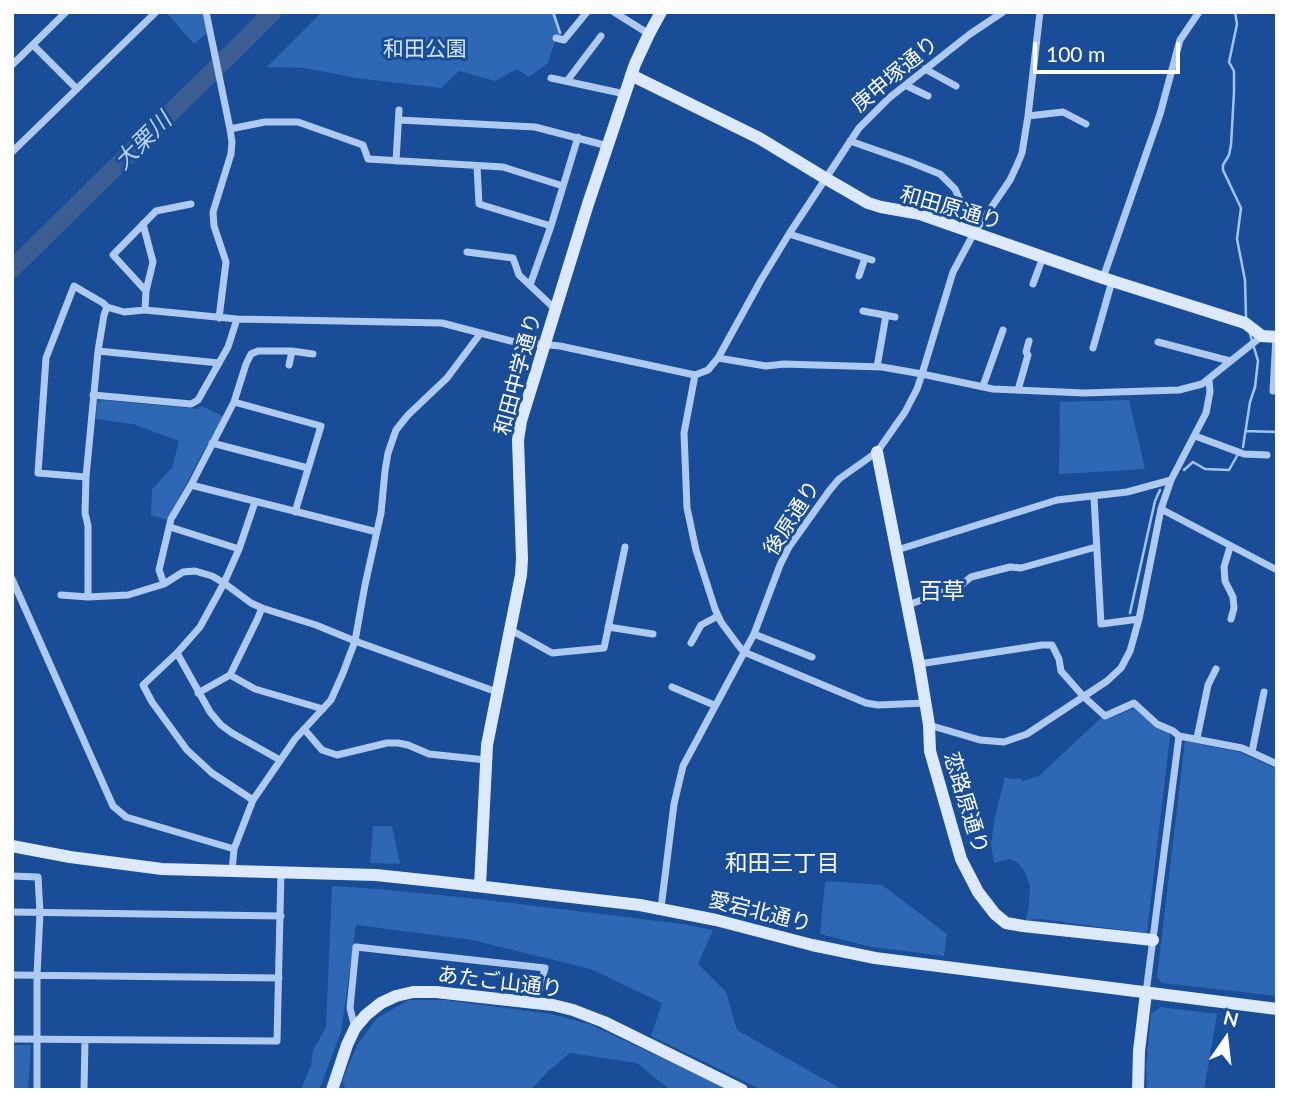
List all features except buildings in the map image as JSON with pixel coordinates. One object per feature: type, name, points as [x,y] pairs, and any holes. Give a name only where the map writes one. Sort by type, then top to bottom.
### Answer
[{"type":"street","points":[[12,65],[66,12]]},
{"type":"street","points":[[12,152],[156,12]]},
{"type":"street","points":[[206,12],[230,129],[231,154],[213,212],[214,226],[226,262],[219,318]]},
{"type":"street","points":[[555,38],[564,40],[587,12]]},
{"type":"street","points":[[614,12],[649,34]]},
{"type":"street","name":"和田中学通り","points":[[480,886],[490,722],[521,575],[518,440],[555,309],[631,75],[661,12]]},
{"type":"street","name":"後原通り","points":[[661,908],[674,804],[682,765],[754,634],[785,556],[815,509],[839,479],[877,452],[905,412],[917,389],[948,284],[958,260],[1017,165],[1028,116],[1040,12]]},
{"type":"street","points":[[1093,348],[1108,279],[1160,114],[1180,40],[1199,12]]},
{"type":"street","name":"庚申塚通り","points":[[718,359],[789,234],[850,141],[869,117],[905,85],[997,14]]},
{"type":"street","points":[[567,81],[601,36]]},
{"type":"street","points":[[33,45],[77,89]]},
{"type":"street","points":[[925,69],[956,86]]},
{"type":"street","name":"和田原通り","points":[[631,75],[759,138],[868,203],[920,214],[1255,333],[1276,337]]},
{"type":"street","points":[[551,78],[625,94]]},
{"type":"street","points":[[905,85],[928,96]]},
{"type":"street","points":[[396,161],[399,110]]},
{"type":"street","points":[[1028,116],[1063,112],[1086,124]]},
{"type":"street","points":[[399,120],[535,127],[608,146]]},
{"type":"street","points":[[230,129],[265,122],[298,122],[363,145],[368,159],[503,167],[563,186]]},
{"type":"street","points":[[530,285],[578,137]]},
{"type":"street","points":[[850,141],[940,174],[955,189],[974,233]]},
{"type":"street","points":[[477,166],[480,204],[551,226]]},
{"type":"street","points":[[146,291],[113,254],[156,211],[191,204]]},
{"type":"street","points":[[144,224],[153,262],[146,291],[145,310]]},
{"type":"street","points":[[789,234],[868,259],[859,276]]},
{"type":"street","points":[[467,253],[513,258],[519,275],[555,309]]},
{"type":"street","points":[[1033,284],[1043,257]]},
{"type":"street","points":[[86,477],[38,473],[46,358],[74,286],[107,307],[124,312],[145,310],[237,319],[442,323],[511,341],[560,346],[695,375],[708,370],[718,359],[766,366],[784,364],[877,367],[983,387],[1084,393],[1179,390],[1202,384],[1244,350],[1255,333]]},
{"type":"street","points":[[88,597],[86,477],[98,351],[107,307]]},
{"type":"street","points":[[863,311],[891,316],[877,367]]},
{"type":"street","points":[[93,395],[191,404],[198,400],[228,347],[237,319]]},
{"type":"street","points":[[983,387],[995,342],[1003,330]]},
{"type":"street","points":[[232,871],[234,849],[253,800],[304,729],[331,700],[355,641],[382,513],[384,471],[396,430],[447,378],[480,334]]},
{"type":"street","points":[[1273,391],[1276,337]]},
{"type":"street","points":[[1018,390],[1029,341]]},
{"type":"street","points":[[1158,342],[1230,362]]},
{"type":"street","points":[[98,351],[219,363]]},
{"type":"street","points":[[164,584],[159,570],[171,519],[234,402],[251,354],[258,351],[292,351],[313,354]]},
{"type":"street","points":[[289,365],[292,351]]},
{"type":"street","points":[[695,375],[684,433],[687,508],[696,550],[718,616],[737,645],[744,652],[866,703],[925,703]]},
{"type":"street","points":[[929,724],[980,740],[1003,742],[1027,734],[1107,681],[1121,668],[1130,651],[1139,619],[1161,509],[1171,480],[1206,413],[1210,392],[1209,379]]},
{"type":"street","points":[[234,402],[321,426],[295,512]]},
{"type":"street","points":[[1195,436],[1244,454],[1267,455]]},
{"type":"street","points":[[212,443],[308,468]]},
{"type":"street","name":"恋路原通り","points":[[877,452],[919,664],[929,724],[930,751],[961,859],[978,892],[995,914],[1006,923],[1153,940]]},
{"type":"street","points":[[897,550],[1057,500],[1128,492],[1171,480]]},
{"type":"street","points":[[191,485],[377,532]]},
{"type":"street","points":[[1094,497],[1101,624],[1139,619]]},
{"type":"street","points":[[253,800],[212,773],[187,750],[143,685],[201,627],[239,549],[255,502]]},
{"type":"street","points":[[1161,509],[1277,570]]},
{"type":"street","points":[[170,527],[239,549]]},
{"type":"street","points":[[511,630],[552,653],[604,648],[625,547]]},
{"type":"street","points":[[908,605],[960,586],[971,577],[1010,567],[1021,568],[1096,547]]},
{"type":"street","points":[[1230,547],[1224,568],[1225,581],[1233,597],[1231,619]]},
{"type":"street","points":[[61,595],[128,595],[164,584],[183,572],[195,571],[212,576],[262,608],[316,625],[497,692]]},
{"type":"street","points":[[12,579],[113,806],[126,817],[234,849]]},
{"type":"street","points":[[198,693],[230,675],[262,608]]},
{"type":"street","points":[[691,643],[701,625],[718,616]]},
{"type":"street","points":[[608,627],[653,634]]},
{"type":"street","points":[[754,634],[812,657]]},
{"type":"street","points":[[919,664],[1052,645],[1061,671],[1105,716],[1135,704],[1157,724],[1179,736],[1252,752],[1277,764]]},
{"type":"street","points":[[177,653],[198,693],[221,724],[280,760]]},
{"type":"street","points":[[1197,738],[1208,685],[1216,669]]},
{"type":"street","points":[[230,675],[255,689],[323,709]]},
{"type":"street","points":[[672,687],[715,705]]},
{"type":"street","points":[[1252,752],[1264,692]]},
{"type":"street","points":[[304,729],[322,750],[337,755],[387,743],[398,743],[438,755],[486,761]]},
{"type":"street","points":[[1138,1090],[1139,1051],[1179,736]]},
{"type":"street","name":"愛宕北通り","points":[[12,846],[101,862],[186,871],[376,875],[661,908],[850,954],[1277,1009]]},
{"type":"street","points":[[12,1039],[277,1041],[281,872]]},
{"type":"street","points":[[12,876],[38,877],[40,913],[37,1090]]},
{"type":"street","points":[[12,912],[281,916]]},
{"type":"street","points":[[355,1028],[350,1008],[356,947],[545,968],[536,1003]]},
{"type":"street","points":[[12,975],[279,978]]},
{"type":"street","name":"あたご山通り","points":[[332,1090],[346,1045],[366,1015],[381,1003],[396,996],[413,992],[436,992],[536,1003],[573,1010],[742,1090]]},
{"type":"street","points":[[84,1090],[85,1040]]},
{"type":"green space","points":[[166,12],[202,12],[207,33],[194,44]]},
{"type":"green space","name":"和田公園","points":[[322,12],[555,12],[562,33],[556,38],[548,63],[529,77],[517,69],[495,81],[459,71],[441,88],[356,78],[305,68],[267,67]]},
{"type":"green space","points":[[101,400],[198,409],[202,406],[222,416],[167,520],[151,515],[152,489],[172,468],[179,441],[133,424],[96,419],[97,403]]},
{"type":"green space","points":[[1129,400],[1145,469],[1059,474],[1060,402]]},
{"type":"green space","points":[[1135,708],[1170,736],[1147,932],[1041,919],[1026,920],[1030,887],[1025,872],[1017,862],[1010,859],[994,863],[991,844],[1005,777],[1021,778],[1022,781],[1039,776],[1102,717],[1105,720]]},
{"type":"green space","points":[[1185,741],[1239,752],[1277,769],[1277,996],[1162,983],[1157,977]]},
{"type":"green space","points":[[373,826],[392,826],[400,864],[370,863]]},
{"type":"green space","points":[[829,881],[882,885],[947,934],[944,956],[872,947],[820,934],[825,883]]},
{"type":"green space","points":[[332,886],[479,899],[713,930],[698,964],[726,992],[737,1030],[843,1090],[762,1090],[651,1036],[662,1003],[591,969],[472,940],[356,925],[341,1032],[319,1090],[301,1090],[311,1065],[313,1050],[326,1028]]},
{"type":"green space","points":[[409,1000],[444,1000],[551,1014],[589,1024],[730,1090],[670,1090],[637,1063],[570,1053],[531,1090],[346,1090],[342,1081],[357,1045],[377,1018]]},
{"type":"green space","points":[[1160,1007],[1217,1014],[1204,1090],[1147,1090],[1146,1067],[1151,1014]]},
{"type":"green space","points":[[12,1045],[31,1045],[28,1090],[12,1090]]},
{"type":"waterway","name":"大栗川","points":[[12,269],[273,12]]},
{"type":"waterway","points":[[553,12],[560,33]]},
{"type":"waterway","points":[[1235,12],[1237,24],[1229,62],[1234,71],[1231,145],[1223,170],[1241,208],[1237,239],[1245,280],[1246,318]]},
{"type":"waterway","points":[[1243,447],[1258,361],[1250,334]]},
{"type":"waterway","points":[[1246,431],[1277,432]]},
{"type":"waterway","points":[[1184,470],[1193,462],[1205,469],[1229,470],[1237,456]]},
{"type":"waterway","points":[[1130,613],[1155,501],[1160,490]]},
{"type":"district","name":"百草","points":[[942,592]]},
{"type":"district","name":"和田三丁目","points":[[782,864]]}]
